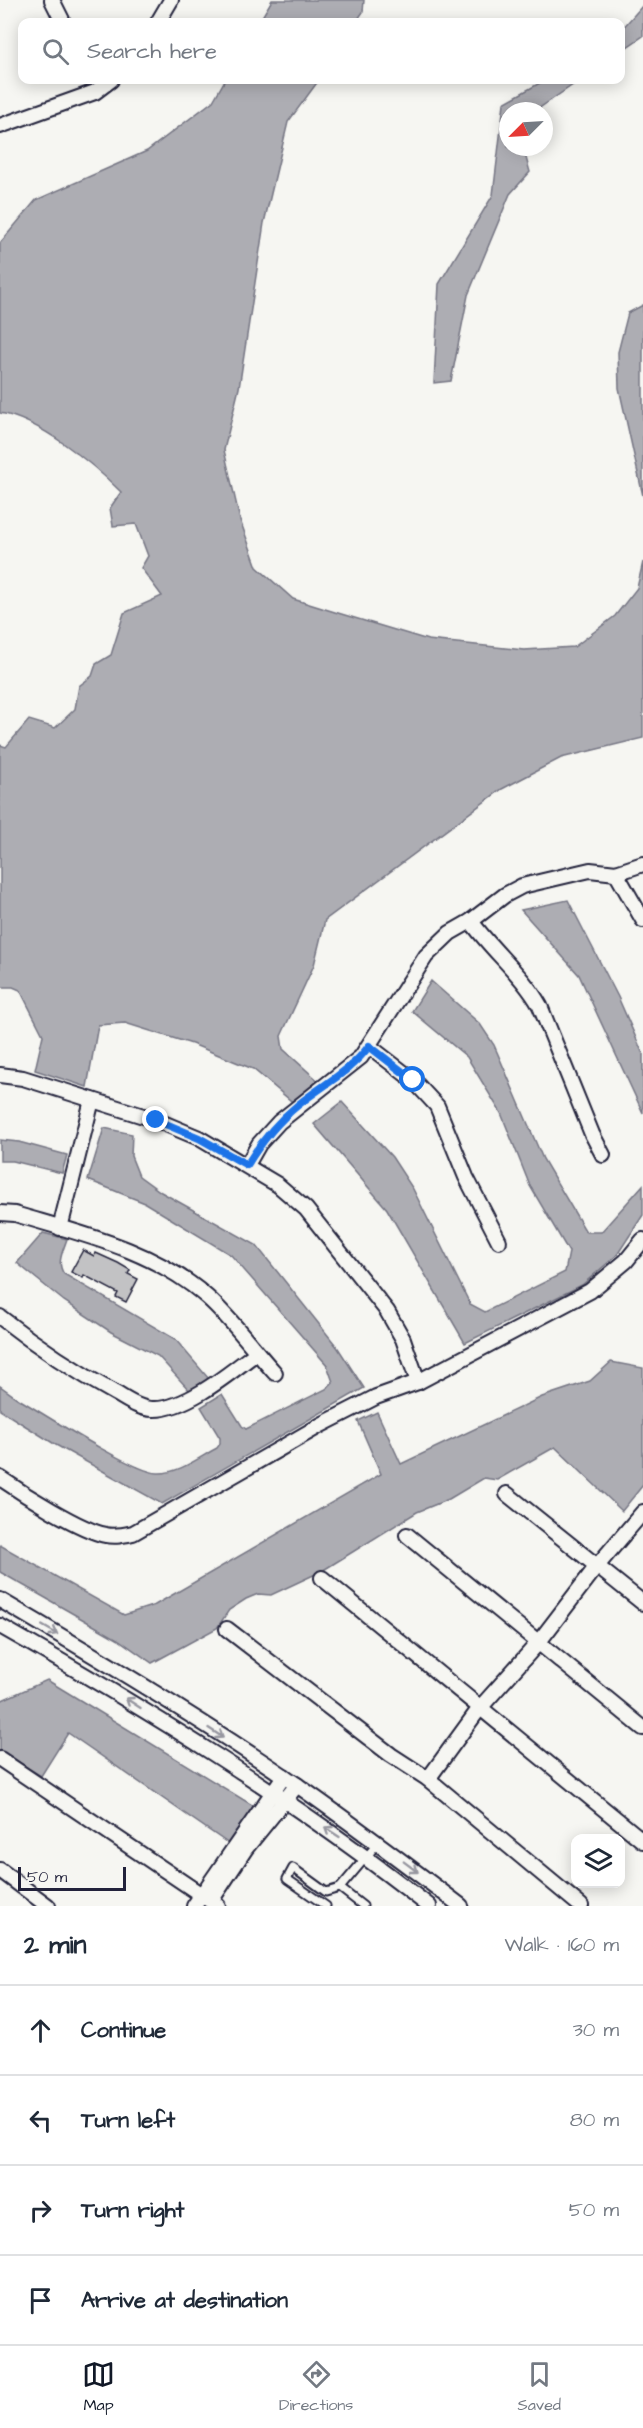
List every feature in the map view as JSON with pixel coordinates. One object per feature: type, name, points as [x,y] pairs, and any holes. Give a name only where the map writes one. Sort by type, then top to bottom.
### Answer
[{"type":"street","points":[[52,0],[61,18]]},
{"type":"street","points":[[160,18],[171,0]]},
{"type":"street","points":[[0,126],[92,86]]},
{"type":"street","points":[[247,1165],[259,1144],[279,1122],[361,1057],[426,956],[450,933],[522,886],[590,870],[616,873],[643,864]]},
{"type":"street","points":[[616,873],[643,920]]},
{"type":"street","points":[[471,921],[485,941],[530,989],[540,1006],[592,1134],[603,1155]]},
{"type":"street","points":[[369,1046],[413,1080],[437,1106],[466,1177],[499,1241]]},
{"type":"street","points":[[0,1075],[23,1078],[156,1120],[199,1138],[278,1185],[306,1209],[367,1282],[403,1339],[418,1382]]},
{"type":"street","points":[[60,1228],[92,1100]]},
{"type":"street","points":[[0,1213],[15,1214],[114,1244],[159,1265],[208,1298],[275,1373]]},
{"type":"street","points":[[0,1478],[84,1527],[104,1535],[120,1536],[134,1533],[321,1425],[376,1397],[418,1382],[590,1291],[626,1261],[643,1240]]},
{"type":"street","points":[[0,1317],[73,1370],[139,1406],[151,1409],[191,1398],[214,1385],[256,1353]]},
{"type":"street","points":[[507,1494],[643,1603]]},
{"type":"street","points":[[428,1779],[479,1709],[538,1643],[597,1566],[643,1512]]},
{"type":"street","points":[[407,1535],[643,1728]]},
{"type":"street","points":[[322,1578],[479,1709],[643,1841]]},
{"type":"street","points":[[0,1600],[122,1671],[284,1776],[461,1906]]},
{"type":"street","points":[[0,1626],[109,1687],[271,1792],[365,1856],[429,1906]]},
{"type":"street","points":[[227,1629],[391,1755],[428,1779],[581,1906]]},
{"type":"street","points":[[0,1759],[206,1902]]},
{"type":"street","points":[[206,1902],[271,1792],[284,1776]]},
{"type":"street","points":[[206,1902],[297,1785]]},
{"type":"street","points":[[0,1870],[48,1906]]},
{"type":"lane","points":[[326,1906],[287,1879],[293,1868],[326,1892],[340,1888],[378,1843]]},
{"type":"lane","points":[[340,1888],[363,1906]]},
{"type":"shaded area","points":[[272,0],[364,0],[363,12],[359,18],[261,18]]},
{"type":"shaded area","points":[[643,5],[643,36],[625,48],[625,25]]},
{"type":"shaded area","points":[[223,84],[316,84],[288,122],[264,223],[239,388],[224,450],[240,520],[257,567],[293,599],[338,613],[428,640],[524,650],[574,647],[615,616],[637,588],[643,562],[643,738],[561,758],[502,789],[325,920],[314,965],[281,1036],[283,1049],[325,1087],[296,1105],[253,1069],[192,1044],[125,1023],[98,1025],[87,1087],[35,1070],[43,1035],[20,990],[13,987],[0,987],[0,745],[6,747],[29,720],[55,728],[75,709],[79,686],[92,676],[96,664],[111,655],[124,613],[162,596],[141,568],[148,556],[136,524],[113,526],[110,508],[121,492],[65,444],[32,424],[0,413],[0,243],[36,200],[147,151],[213,101]]},
{"type":"shaded area","points":[[538,84],[574,84],[548,102],[506,102]]},
{"type":"shaded area","points":[[499,145],[499,156],[526,156],[530,172],[510,194],[468,295],[451,381],[434,383],[439,284],[493,195]]},
{"type":"shaded area","points":[[643,305],[643,496],[619,388],[618,352],[628,313]]},
{"type":"shaded area","points":[[568,900],[618,997],[643,1054],[643,1113],[579,975],[521,910]]},
{"type":"shaded area","points":[[431,981],[480,1024],[494,1045],[543,1159],[586,1232],[601,1232],[643,1185],[643,1215],[617,1255],[582,1285],[465,1343],[387,1209],[314,1124],[342,1102],[392,1157],[413,1189],[470,1304],[485,1312],[565,1272],[569,1252],[530,1186],[501,1113],[467,1057],[412,1011]]},
{"type":"shaded area","points":[[104,1128],[132,1134],[131,1156],[139,1176],[161,1192],[256,1245],[338,1348],[364,1388],[162,1504],[56,1445],[0,1410],[0,1386],[110,1453],[146,1470],[166,1473],[196,1460],[220,1444],[220,1438],[201,1407],[222,1394],[246,1429],[326,1389],[333,1382],[327,1365],[231,1255],[145,1203],[88,1180]]},
{"type":"shaded area","points":[[0,1140],[19,1142],[67,1155],[62,1173],[13,1161],[0,1161]]},
{"type":"shaded area","points":[[43,1233],[67,1239],[60,1261],[64,1274],[175,1339],[209,1379],[190,1391],[158,1356],[111,1332],[64,1301],[17,1263]]},
{"type":"shaded area","points":[[611,1362],[643,1368],[643,1485],[622,1511],[555,1447],[497,1480],[484,1478],[449,1499],[417,1512],[322,1571],[271,1595],[258,1594],[246,1599],[229,1610],[217,1628],[152,1663],[119,1640],[0,1572],[0,1545],[124,1615],[155,1605],[381,1474],[358,1421],[377,1412],[401,1464],[542,1397],[590,1381]]},
{"type":"shaded area","points":[[47,1680],[257,1808],[229,1844],[68,1733],[41,1776],[0,1751],[0,1701]]},
{"type":"building","points":[[83,1250],[118,1263],[130,1270],[128,1274],[138,1279],[126,1302],[116,1297],[118,1293],[84,1275],[83,1278],[71,1272]]},
{"type":"route","points":[[156,1120],[199,1138],[247,1165],[259,1144],[279,1122],[316,1091],[348,1069],[369,1046],[413,1080]]}]
